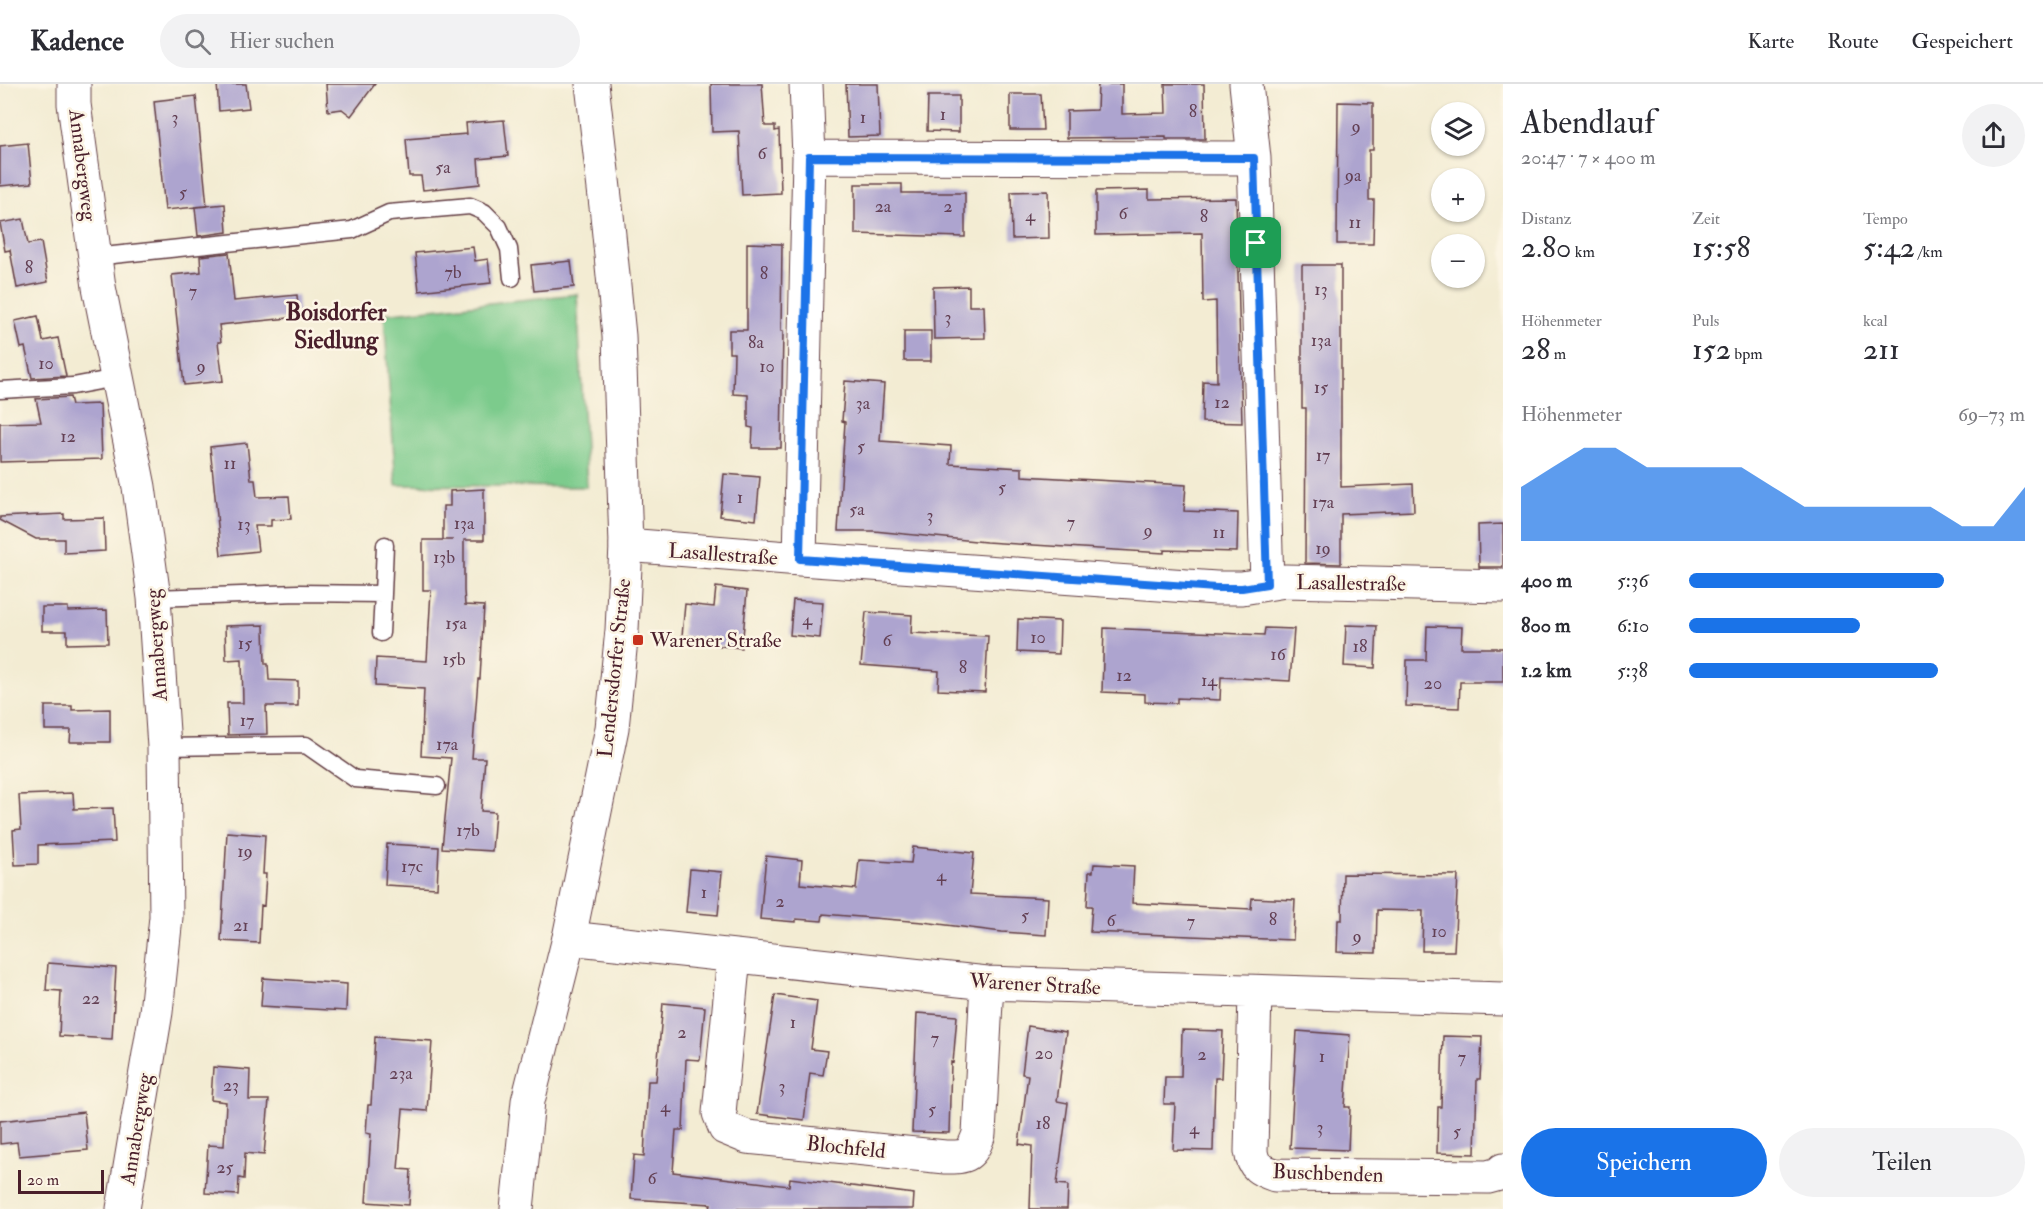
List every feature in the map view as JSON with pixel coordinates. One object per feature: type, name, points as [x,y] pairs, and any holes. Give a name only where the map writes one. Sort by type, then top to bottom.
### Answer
[{"type":"street","name":"Annabergweg","points":[[74,84],[74,104],[94,257],[139,487],[154,598],[164,747],[166,917],[156,1012],[123,1209]]},
{"type":"street","name":"Lendersdorfer Straße","points":[[517,1209],[528,1101],[569,938],[612,728],[622,630],[626,545],[619,336],[592,84]]},
{"type":"street","points":[[800,559],[809,157],[806,84]]},
{"type":"street","points":[[1246,84],[1254,158],[1267,584]]},
{"type":"street","points":[[809,157],[1254,158]]},
{"type":"street","name":"Lasallestraße","points":[[626,545],[1216,588],[1242,588],[1285,581],[1503,586]]},
{"type":"street","name":"Warener Straße","points":[[569,938],[987,983],[1503,999]]},
{"type":"street","name":"Blochfeld","points":[[734,956],[719,1113],[725,1128],[747,1137],[945,1157],[964,1157],[969,1154],[974,1150],[979,1134],[987,983]]},
{"type":"street","name":"Buschbenden","points":[[1255,993],[1251,1151],[1256,1167],[1275,1175],[1488,1177],[1499,1174],[1503,1170]]},
{"type":"lane","points":[[94,257],[352,230],[389,213],[470,206],[484,212],[499,227],[509,249],[512,278]]},
{"type":"lane","points":[[0,390],[73,386],[116,378]]},
{"type":"lane","points":[[381,633],[385,545]]},
{"type":"lane","points":[[154,598],[298,593],[383,594]]},
{"type":"lane","points":[[164,747],[306,745],[355,779],[437,786]]},
{"type":"green space","points":[[577,294],[587,487],[396,485],[384,314]]},
{"type":"building","points":[[217,84],[246,84],[249,108],[219,111]]},
{"type":"building","points":[[326,84],[375,84],[351,116],[342,109],[328,111]]},
{"type":"building","points":[[711,84],[762,84],[765,126],[775,126],[775,131],[779,130],[781,193],[742,195],[739,131],[712,132]]},
{"type":"building","points":[[846,84],[878,84],[880,136],[848,137]]},
{"type":"building","points":[[1098,84],[1122,84],[1122,114],[1166,113],[1165,84],[1204,84],[1205,139],[1067,138],[1067,111],[1097,110]]},
{"type":"building","points":[[1010,94],[1041,94],[1043,130],[1010,130]]},
{"type":"building","points":[[196,96],[207,206],[165,210],[154,101]]},
{"type":"building","points":[[928,96],[959,96],[959,132],[927,131]]},
{"type":"building","points":[[1338,102],[1373,103],[1373,150],[1369,150],[1369,200],[1374,200],[1373,244],[1337,244]]},
{"type":"building","points":[[504,120],[508,156],[478,159],[480,184],[423,190],[421,176],[409,176],[406,139],[467,134],[466,123]]},
{"type":"building","points":[[28,143],[32,183],[0,186],[0,146]]},
{"type":"building","points":[[855,184],[902,184],[902,193],[965,193],[965,237],[855,234]]},
{"type":"building","points":[[1149,190],[1149,199],[1236,198],[1242,423],[1202,422],[1203,381],[1217,382],[1216,301],[1203,302],[1202,233],[1096,235],[1096,191]]},
{"type":"building","points":[[1048,191],[1049,238],[1012,239],[1011,192]]},
{"type":"building","points":[[225,204],[227,232],[198,236],[195,207]]},
{"type":"building","points":[[23,219],[28,244],[41,242],[48,282],[17,288],[10,250],[5,251],[0,223]]},
{"type":"building","points":[[747,243],[782,244],[781,448],[752,448],[753,428],[748,427],[748,395],[733,394],[734,353],[729,353],[729,330],[747,330]]},
{"type":"building","points":[[473,247],[475,261],[488,259],[491,283],[419,291],[415,253]]},
{"type":"building","points":[[229,253],[234,301],[297,295],[299,317],[219,325],[221,342],[218,342],[223,381],[184,385],[172,275],[201,272],[200,256]]},
{"type":"building","points":[[571,261],[574,287],[534,291],[531,265]]},
{"type":"building","points":[[1302,265],[1341,265],[1341,487],[1413,484],[1414,511],[1341,514],[1341,564],[1305,563],[1306,408],[1302,408]]},
{"type":"building","points":[[969,286],[969,306],[984,306],[985,338],[934,339],[933,287]]},
{"type":"building","points":[[38,316],[43,341],[58,338],[66,376],[32,378],[25,347],[21,348],[15,321]]},
{"type":"building","points":[[904,331],[931,331],[931,361],[904,361]]},
{"type":"building","points":[[845,381],[884,384],[880,441],[951,446],[950,464],[1022,468],[1022,476],[1186,485],[1184,511],[1238,513],[1237,552],[1164,550],[1164,553],[986,542],[874,531],[838,531],[845,422],[842,421]]},
{"type":"building","points":[[70,397],[72,405],[100,404],[102,459],[0,462],[0,423],[41,422],[36,399]]},
{"type":"building","points":[[247,443],[251,480],[255,480],[257,497],[289,496],[291,519],[271,520],[271,526],[255,526],[258,551],[221,555],[210,447]]},
{"type":"building","points":[[724,474],[760,477],[756,520],[720,516]]},
{"type":"building","points":[[484,489],[484,540],[464,540],[464,591],[465,605],[484,606],[472,758],[485,758],[481,811],[495,812],[492,851],[442,848],[451,758],[421,756],[424,689],[375,686],[376,658],[427,661],[431,590],[423,590],[423,540],[443,540],[443,506],[450,506],[450,491]]},
{"type":"building","points":[[64,514],[64,519],[104,518],[105,551],[64,553],[64,539],[36,539],[0,520],[0,517]]},
{"type":"building","points":[[1503,524],[1503,567],[1479,567],[1478,525]]},
{"type":"building","points":[[716,587],[747,591],[742,648],[711,645],[712,638],[682,636],[685,604],[714,607]]},
{"type":"building","points":[[793,600],[823,602],[820,638],[790,635]]},
{"type":"building","points":[[42,607],[68,607],[68,611],[107,610],[108,643],[67,644],[67,631],[42,631]]},
{"type":"building","points":[[866,612],[912,615],[911,633],[988,636],[985,692],[938,690],[939,671],[861,665]]},
{"type":"building","points":[[1018,619],[1060,621],[1059,654],[1017,652]]},
{"type":"building","points":[[264,625],[265,664],[268,664],[269,680],[298,681],[298,706],[266,706],[267,734],[228,735],[227,703],[243,703],[242,659],[226,660],[225,626]]},
{"type":"building","points":[[1346,625],[1377,626],[1375,668],[1344,666]]},
{"type":"building","points":[[1427,626],[1462,627],[1461,648],[1503,648],[1503,682],[1460,682],[1459,708],[1406,706],[1407,660],[1426,660]]},
{"type":"building","points":[[1104,628],[1264,635],[1265,628],[1294,629],[1290,681],[1221,677],[1220,700],[1177,698],[1177,703],[1145,702],[1145,694],[1102,692]]},
{"type":"building","points":[[45,706],[72,706],[72,710],[110,709],[110,742],[70,742],[71,730],[45,730]]},
{"type":"building","points":[[73,793],[74,809],[113,808],[115,842],[38,845],[38,864],[15,865],[13,830],[21,829],[19,795]]},
{"type":"building","points":[[227,832],[265,835],[263,874],[266,874],[264,906],[261,905],[259,943],[221,941]]},
{"type":"building","points":[[387,844],[439,847],[437,888],[385,885]]},
{"type":"building","points":[[913,847],[974,853],[970,894],[1048,898],[1046,935],[823,914],[822,921],[796,919],[796,922],[760,919],[766,856],[802,860],[800,884],[856,889],[859,860],[911,863]]},
{"type":"building","points":[[1094,864],[1134,866],[1132,903],[1251,909],[1252,898],[1295,900],[1293,940],[1090,932],[1092,906],[1087,906],[1089,872],[1093,872]]},
{"type":"building","points":[[690,869],[722,872],[718,915],[686,912]]},
{"type":"building","points":[[1343,874],[1458,875],[1454,951],[1422,951],[1423,911],[1377,910],[1376,953],[1337,952],[1338,920],[1342,920]]},
{"type":"building","points":[[48,963],[116,968],[112,1039],[59,1036],[61,991],[46,990]]},
{"type":"building","points":[[263,978],[347,984],[346,1011],[261,1006]]},
{"type":"building","points":[[775,995],[817,1001],[811,1049],[827,1051],[823,1075],[810,1073],[804,1120],[757,1114]]},
{"type":"building","points":[[663,1003],[705,1007],[700,1060],[686,1059],[683,1130],[676,1130],[673,1172],[789,1186],[790,1178],[914,1194],[913,1209],[710,1209],[711,1204],[631,1199],[634,1155],[644,1156],[648,1081],[656,1081]]},
{"type":"building","points":[[917,1013],[957,1016],[953,1063],[951,1062],[949,1133],[912,1132]]},
{"type":"building","points":[[1028,1026],[1066,1032],[1057,1101],[1068,1103],[1057,1184],[1068,1185],[1067,1209],[1030,1209],[1032,1146],[1019,1144],[1028,1075],[1022,1074]]},
{"type":"building","points":[[1182,1030],[1223,1031],[1221,1078],[1215,1078],[1213,1151],[1173,1150],[1175,1104],[1164,1104],[1165,1077],[1181,1077]]},
{"type":"building","points":[[1297,1031],[1350,1035],[1345,1107],[1350,1107],[1348,1150],[1290,1148]]},
{"type":"building","points":[[1443,1036],[1482,1037],[1480,1079],[1477,1079],[1475,1154],[1437,1153]]},
{"type":"building","points":[[375,1037],[432,1041],[427,1111],[403,1109],[398,1169],[411,1170],[409,1205],[366,1202],[371,1134],[366,1133],[368,1105],[371,1105]]},
{"type":"building","points":[[213,1067],[250,1070],[249,1100],[269,1100],[264,1155],[245,1153],[244,1179],[239,1178],[238,1195],[205,1193],[208,1145],[224,1146],[226,1102],[211,1100]]},
{"type":"building","points":[[84,1112],[88,1150],[19,1156],[17,1142],[0,1144],[0,1121]]},
{"type":"place","name":"Warener Straße","points":[[638,640]]},
{"type":"district","name":"Boisdorfer Siedlung","points":[[336,326]]},
{"type":"route","points":[[809,157],[1254,158],[1256,243],[1267,584],[1242,588],[1216,588],[800,559],[809,157]]}]
